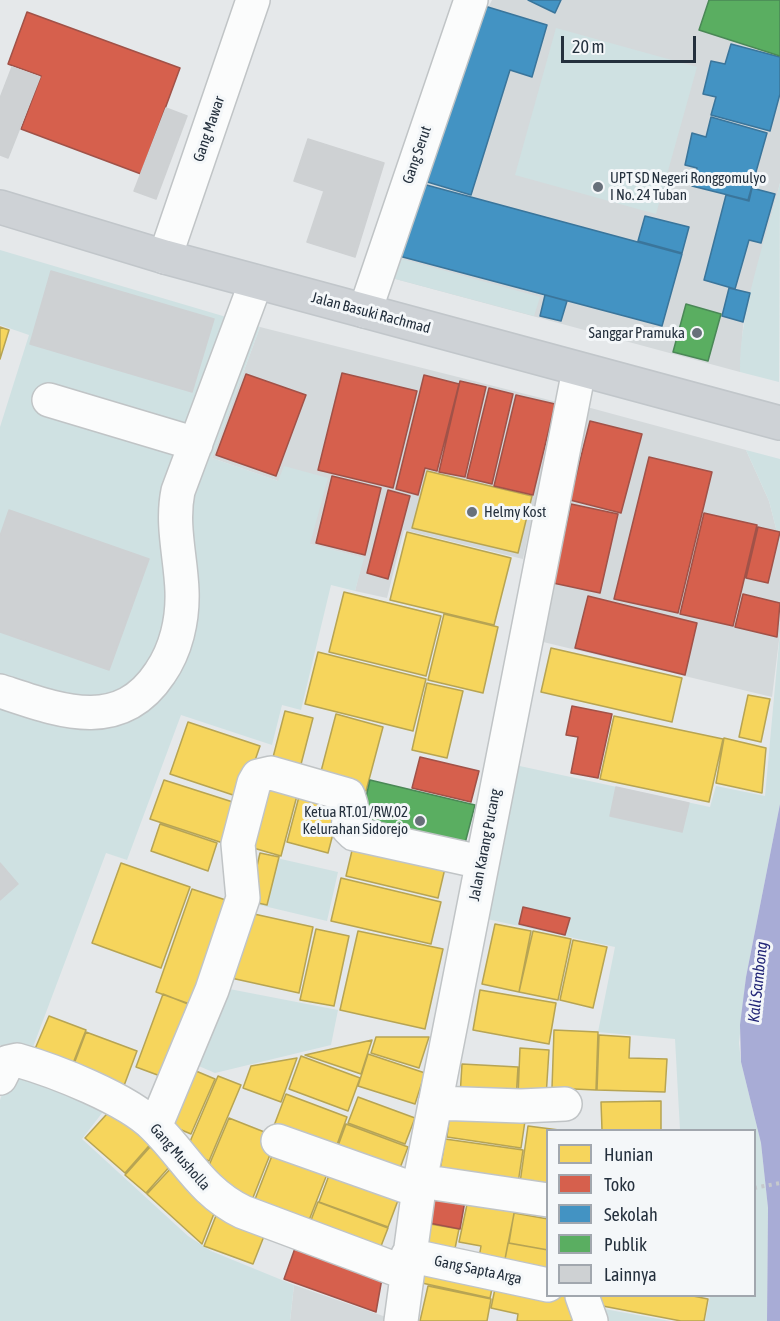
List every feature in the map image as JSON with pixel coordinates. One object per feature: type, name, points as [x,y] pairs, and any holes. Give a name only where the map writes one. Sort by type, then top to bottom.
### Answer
[{"type":"main road","name":"Jalan Basuki Rachmad","points":[[0,207],[165,257],[780,423]]},
{"type":"street","name":"Gang Mawar","points":[[165,257],[254,0]]},
{"type":"street","name":"Gang Serut","points":[[365,311],[471,0]]},
{"type":"street","points":[[0,691],[58,709],[99,713],[123,707],[148,690],[168,662],[178,628],[182,592],[176,506],[178,491],[256,282]]},
{"type":"street","name":"Jalan Karang Pucang","points":[[401,1321],[419,1186],[579,370]]},
{"type":"street","points":[[49,400],[196,444]]},
{"type":"street","points":[[155,1127],[208,1001],[243,898],[238,844],[254,783],[258,776],[271,773],[348,795],[351,805],[348,828],[354,834],[481,862]]},
{"type":"street","name":"Gang Musholla","points":[[0,1078],[8,1062],[13,1060],[23,1062],[129,1105],[155,1127],[209,1191],[223,1202],[407,1264]]},
{"type":"street","points":[[435,1103],[521,1106],[565,1104]]},
{"type":"street","points":[[278,1141],[419,1186],[546,1200]]},
{"type":"street","name":"Gang Sapta Arga","points":[[407,1264],[546,1285]]},
{"type":"street","points":[[582,1297],[591,1321]]},
{"type":"path","points":[[756,1188],[780,1183]]},
{"type":"shaded area","name":"UPT SD Negeri Ronggomulyo I No. 24 Tuban","points":[[492,0],[780,0],[780,183],[743,326],[740,372],[388,277],[478,2],[489,6]]},
{"type":"shaded area","points":[[556,28],[697,67],[656,214],[515,175]]},
{"type":"shaded area","points":[[780,183],[779,382],[740,372],[748,302]]},
{"type":"shaded area","points":[[0,250],[260,327],[212,458],[278,481],[284,466],[328,478],[310,544],[364,558],[355,591],[331,585],[301,710],[282,705],[272,745],[181,715],[127,860],[106,853],[30,1055],[0,1045],[0,427],[29,335],[0,325]]},
{"type":"shaded area","points":[[395,257],[540,297],[534,316],[388,277]]},
{"type":"shaded area","points":[[260,327],[557,402],[523,559],[404,530],[387,598],[355,591],[363,558],[310,544],[278,481],[212,458]]},
{"type":"shaded area","points":[[587,407],[746,450],[769,501],[780,544],[780,632],[772,697],[539,641]]},
{"type":"shaded area","points":[[746,450],[780,459],[780,544],[769,501]]},
{"type":"shaded area","points":[[780,632],[780,804],[746,977],[739,1043],[741,1062],[761,1143],[768,1208],[767,1321],[705,1321],[710,1297],[756,1297],[756,1129],[680,1129],[675,1039],[598,1032],[615,947],[487,919],[515,765],[710,807],[716,786],[765,796]]},
{"type":"shaded area","points":[[259,854],[338,872],[327,921],[247,902]]},
{"type":"shaded area","points":[[219,987],[338,1010],[331,1045],[215,1073],[187,1061]]},
{"type":"shaded area","points":[[12,1066],[109,1104],[82,1139],[188,1236],[211,1251],[294,1285],[290,1321],[0,1321],[0,1100]]},
{"type":"shaded area","points":[[294,1285],[386,1317],[385,1321],[290,1321]]},
{"type":"shaded area","points":[[588,1306],[670,1321],[594,1321]]},
{"type":"water","name":"Kali Sambong","points":[[780,804],[780,1321],[767,1321],[768,1208],[761,1143],[741,1062],[740,1025],[746,977]]},
{"type":"building: Hunian","points":[[0,327],[9,330],[0,359]]},
{"type":"building: Hunian","name":"Helmy Kost","points":[[427,471],[532,496],[518,553],[412,528]]},
{"type":"building: Hunian","points":[[407,532],[511,558],[494,625],[390,600]]},
{"type":"building: Hunian","points":[[344,592],[441,616],[426,676],[329,652]]},
{"type":"building: Hunian","points":[[444,614],[498,627],[483,693],[428,680]]},
{"type":"building: Hunian","points":[[551,648],[682,678],[672,722],[541,692]]},
{"type":"building: Hunian","points":[[318,652],[426,679],[413,731],[305,704]]},
{"type":"building: Hunian","points":[[427,683],[463,691],[447,758],[412,750]]},
{"type":"building: Hunian","points":[[748,695],[770,699],[761,742],[739,737]]},
{"type":"building: Hunian","points":[[285,711],[313,718],[299,772],[271,765]]},
{"type":"building: Hunian","points":[[336,714],[383,727],[366,791],[319,779]]},
{"type":"building: Hunian","points":[[614,716],[723,739],[709,802],[600,779]]},
{"type":"building: Hunian","points":[[188,722],[260,746],[242,798],[170,774]]},
{"type":"building: Hunian","points":[[724,738],[766,748],[762,793],[716,783]]},
{"type":"building: Hunian","points":[[261,779],[299,788],[281,856],[243,845]]},
{"type":"building: Hunian","points":[[164,780],[239,804],[226,844],[150,819]]},
{"type":"building: Hunian","points":[[301,789],[342,799],[328,853],[287,842]]},
{"type":"building: Hunian","points":[[160,824],[217,843],[208,871],[151,851]]},
{"type":"building: Hunian","points":[[354,842],[446,864],[438,898],[346,876]]},
{"type":"building: Hunian","points":[[260,853],[279,857],[267,905],[249,901]]},
{"type":"building: Hunian","points":[[121,863],[190,887],[161,968],[92,943]]},
{"type":"building: Hunian","points":[[341,878],[441,902],[431,944],[331,921]]},
{"type":"building: Hunian","points":[[192,889],[238,904],[201,1008],[156,992]]},
{"type":"building: Hunian","points":[[245,912],[313,927],[299,993],[231,978]]},
{"type":"building: Hunian","points":[[495,924],[531,931],[519,992],[482,984]]},
{"type":"building: Hunian","points":[[316,929],[349,936],[334,1006],[300,1000]]},
{"type":"building: Hunian","points":[[358,931],[443,949],[425,1029],[340,1010]]},
{"type":"building: Hunian","points":[[533,931],[571,939],[558,1000],[519,992]]},
{"type":"building: Hunian","points":[[573,940],[607,947],[593,1008],[560,1000]]},
{"type":"building: Hunian","points":[[480,990],[556,1003],[549,1044],[473,1030]]},
{"type":"building: Hunian","points":[[163,994],[198,1008],[171,1080],[136,1067]]},
{"type":"building: Hunian","points":[[49,1016],[86,1030],[70,1071],[32,1056]]},
{"type":"building: Hunian","points":[[554,1030],[598,1032],[596,1090],[552,1088]]},
{"type":"building: Hunian","points":[[86,1032],[137,1051],[122,1091],[71,1072]]},
{"type":"building: Hunian","points":[[599,1035],[630,1037],[629,1058],[667,1059],[665,1092],[597,1090]]},
{"type":"building: Hunian","points":[[376,1037],[429,1037],[419,1068],[371,1053]]},
{"type":"building: Hunian","points":[[372,1040],[361,1074],[305,1055]]},
{"type":"building: Hunian","points":[[520,1048],[549,1050],[546,1097],[518,1096]]},
{"type":"building: Hunian","points":[[368,1054],[425,1073],[415,1104],[358,1086]]},
{"type":"building: Hunian","points":[[301,1056],[360,1078],[348,1111],[289,1089]]},
{"type":"building: Hunian","points":[[297,1058],[281,1102],[243,1088],[251,1066]]},
{"type":"building: Hunian","points":[[462,1064],[518,1067],[516,1099],[460,1096]]},
{"type":"building: Hunian","points":[[184,1066],[215,1079],[191,1134],[160,1121]]},
{"type":"building: Hunian","points":[[218,1076],[241,1085],[209,1161],[186,1151]]},
{"type":"building: Hunian","points":[[286,1094],[347,1117],[334,1153],[272,1131]]},
{"type":"building: Hunian","points":[[358,1097],[415,1118],[405,1144],[348,1123]]},
{"type":"building: Hunian","points":[[661,1101],[661,1129],[602,1129],[601,1102]]},
{"type":"building: Hunian","points":[[116,1104],[155,1139],[125,1173],[85,1138]]},
{"type":"building: Hunian","points":[[450,1110],[525,1121],[521,1148],[447,1137]]},
{"type":"building: Hunian","points":[[229,1118],[277,1137],[250,1205],[205,1175]]},
{"type":"building: Hunian","points":[[346,1124],[408,1147],[397,1176],[335,1154]]},
{"type":"building: Hunian","points":[[528,1126],[551,1129],[546,1129],[546,1193],[519,1190]]},
{"type":"building: Hunian","points":[[445,1139],[523,1150],[517,1190],[439,1178]]},
{"type":"building: Hunian","points":[[150,1147],[171,1165],[146,1193],[125,1175]]},
{"type":"building: Hunian","points":[[275,1148],[329,1169],[306,1228],[252,1207]]},
{"type":"building: Hunian","points":[[173,1166],[217,1206],[202,1244],[147,1194]]},
{"type":"building: Hunian","points":[[331,1170],[400,1195],[388,1227],[319,1202]]},
{"type":"building: Hunian","points":[[469,1195],[516,1204],[503,1269],[478,1264],[481,1246],[459,1242]]},
{"type":"building: Hunian","points":[[318,1202],[388,1228],[378,1254],[308,1228]]},
{"type":"building: Hunian","points":[[219,1208],[268,1226],[253,1264],[204,1246]]},
{"type":"building: Hunian","points":[[514,1213],[546,1219],[546,1250],[509,1243]]},
{"type":"building: Hunian","points":[[430,1224],[459,1229],[453,1258],[424,1252]]},
{"type":"building: Hunian","points":[[508,1243],[546,1250],[546,1279],[503,1270]]},
{"type":"building: Hunian","points":[[427,1261],[495,1275],[490,1298],[422,1283]]},
{"type":"building: Hunian","points":[[497,1279],[546,1297],[576,1297],[576,1321],[517,1321],[518,1314],[491,1308]]},
{"type":"building: Hunian","points":[[428,1286],[491,1299],[487,1321],[420,1321]]},
{"type":"building: Hunian","points":[[588,1297],[698,1297],[708,1299],[704,1321],[681,1321],[587,1303]]},
{"type":"building: Toko","points":[[27,12],[180,68],[141,174],[21,129],[41,76],[8,64]]},
{"type":"building: Toko","points":[[342,373],[417,391],[393,488],[318,470]]},
{"type":"building: Toko","points":[[246,374],[306,395],[276,476],[216,455]]},
{"type":"building: Toko","points":[[424,375],[459,384],[437,471],[425,468],[418,495],[396,489]]},
{"type":"building: Toko","points":[[460,381],[486,387],[465,477],[439,472]]},
{"type":"building: Toko","points":[[489,388],[513,394],[492,484],[467,478]]},
{"type":"building: Toko","points":[[516,395],[555,404],[533,495],[494,486]]},
{"type":"building: Toko","points":[[590,421],[642,434],[621,513],[570,500]]},
{"type":"building: Toko","points":[[649,457],[712,472],[678,613],[614,599]]},
{"type":"building: Toko","points":[[332,476],[381,488],[365,555],[316,543]]},
{"type":"building: Toko","points":[[388,490],[410,496],[388,579],[367,573]]},
{"type":"building: Toko","points":[[571,504],[618,514],[600,593],[553,583]]},
{"type":"building: Toko","points":[[704,513],[757,525],[733,626],[680,614]]},
{"type":"building: Toko","points":[[758,527],[780,532],[768,583],[746,578]]},
{"type":"building: Toko","points":[[743,594],[780,603],[777,637],[735,627]]},
{"type":"building: Toko","points":[[588,596],[697,623],[685,675],[575,648]]},
{"type":"building: Toko","points":[[572,706],[612,714],[598,778],[571,773],[578,737],[566,735]]},
{"type":"building: Toko","points":[[420,757],[479,771],[471,802],[412,788]]},
{"type":"building: Toko","points":[[523,907],[570,918],[565,935],[519,924]]},
{"type":"building: Toko","points":[[435,1190],[466,1195],[460,1229],[429,1223]]},
{"type":"building: Toko","points":[[299,1237],[384,1267],[376,1312],[284,1279]]},
{"type":"building: Sekolah","points":[[528,0],[561,0],[555,13]]},
{"type":"building: Sekolah","points":[[478,4],[547,25],[532,77],[510,70],[471,195],[424,181]]},
{"type":"building: Sekolah","points":[[731,44],[780,57],[780,94],[770,131],[711,115],[716,97],[703,94],[711,61],[725,64]]},
{"type":"building: Sekolah","points":[[711,117],[767,133],[748,200],[692,186],[697,168],[685,165],[692,133],[706,137]]},
{"type":"building: Sekolah","points":[[419,183],[682,254],[662,326],[399,256]]},
{"type":"building: Sekolah","points":[[752,188],[775,194],[761,243],[749,240],[735,289],[704,280],[726,195],[749,201]]},
{"type":"building: Sekolah","points":[[645,216],[689,227],[682,253],[638,241]]},
{"type":"building: Sekolah","points":[[729,288],[750,293],[743,322],[722,316]]},
{"type":"building: Sekolah","points":[[545,295],[567,301],[561,321],[540,316]]},
{"type":"building: Publik","points":[[709,0],[780,0],[780,56],[699,30]]},
{"type":"building: Publik","name":"Sanggar Pramuka","points":[[686,304],[721,314],[708,361],[673,352]]},
{"type":"building: Publik","points":[[370,780],[475,805],[463,851],[359,827]]},
{"type":"building: Lainnya","points":[[12,67],[40,77],[8,158],[0,155],[0,98]]},
{"type":"building: Lainnya","points":[[166,108],[187,116],[156,199],[134,191]]},
{"type":"building: Lainnya","points":[[308,139],[384,163],[355,257],[307,242],[324,191],[294,181]]},
{"type":"building: Lainnya","points":[[51,271],[214,319],[192,392],[30,344]]},
{"type":"building: Lainnya","points":[[9,510],[149,559],[109,670],[0,632],[0,536]]},
{"type":"building: Lainnya","points":[[616,787],[689,803],[682,832],[610,816]]},
{"type":"building: Lainnya","points":[[0,863],[18,884],[0,900]]},
{"type":"place","name":"UPT SD Negeri Ronggomulyo I No. 24 Tuban","points":[[598,187]]},
{"type":"place","name":"Sanggar Pramuka","points":[[697,333]]},
{"type":"place","name":"Helmy Kost","points":[[472,512]]},
{"type":"place","name":"Ketua RT.01/RW.02 Kelurahan Sidorejo","points":[[420,821]]}]
